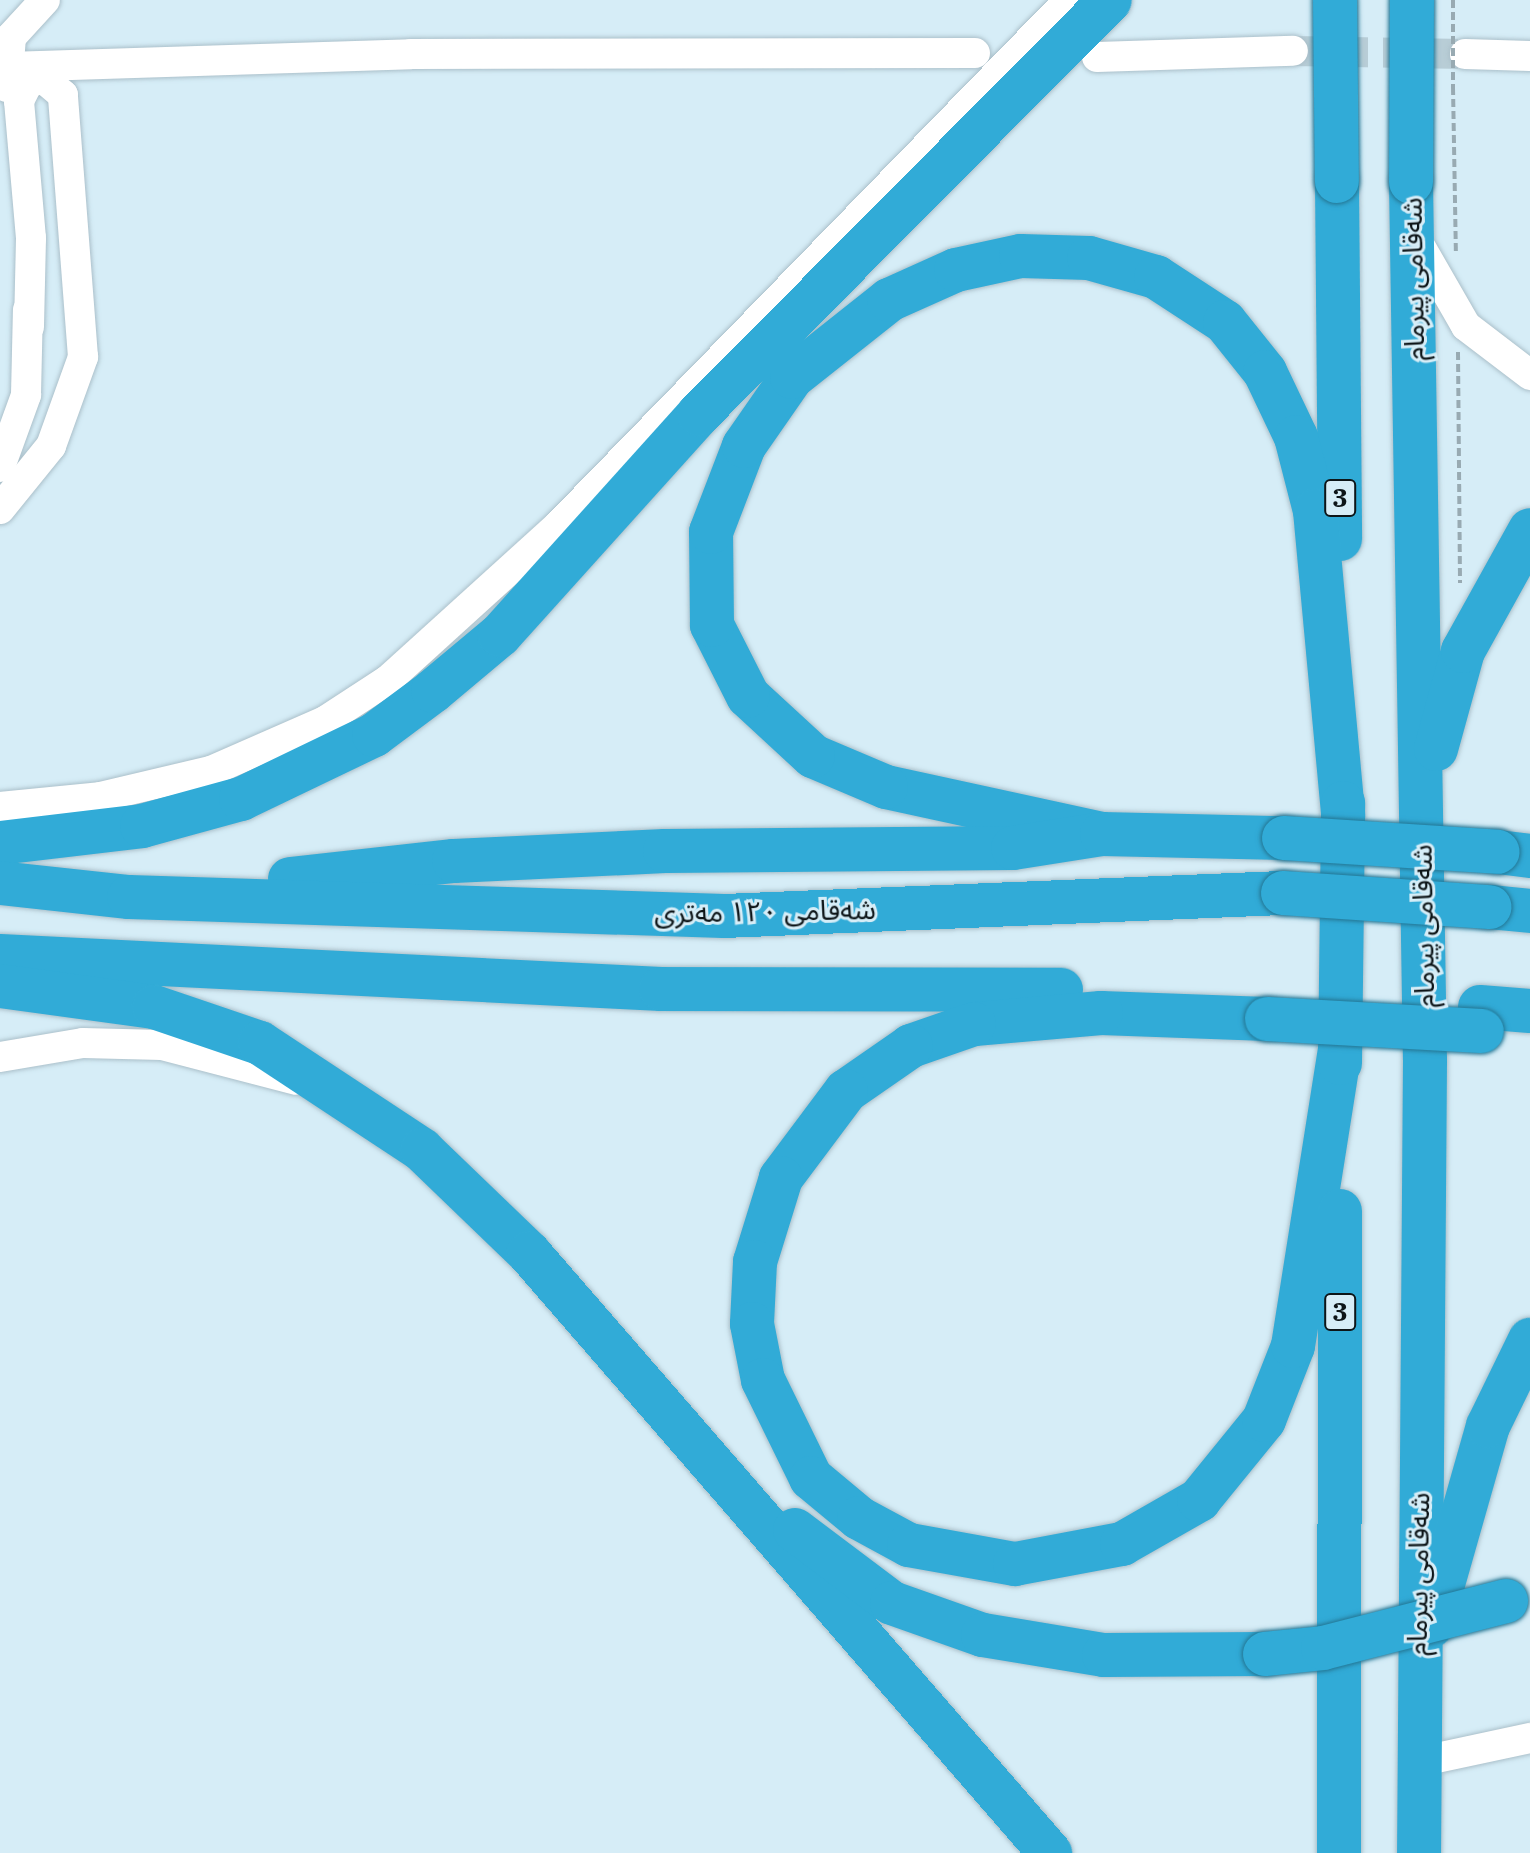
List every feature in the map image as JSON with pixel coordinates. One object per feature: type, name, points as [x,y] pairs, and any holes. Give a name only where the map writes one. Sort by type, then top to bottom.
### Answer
[{"type":"highway","points":[[0,843],[142,826],[241,799],[374,735],[433,691],[500,635],[699,414],[1110,0]]},
{"type":"highway","name":"3","points":[[1335,0],[1343,815],[1339,1853]]},
{"type":"highway","name":"شەقامی پیرمام","points":[[1412,0],[1411,182],[1421,809],[1419,1853]]},
{"type":"highway","points":[[1102,834],[886,787],[813,756],[748,696],[712,625],[711,532],[744,446],[792,377],[889,300],[956,270],[1021,256],[1089,258],[1156,277],[1225,322],[1265,372],[1296,437],[1315,511],[1343,815]]},
{"type":"highway","points":[[1421,809],[1458,661],[1530,530]]},
{"type":"highway","points":[[129,897],[454,861],[1013,848],[1102,834],[1284,838],[1514,854]]},
{"type":"highway","name":"شەقامی ١٢٠ مەتری","points":[[0,883],[129,897],[724,916],[1283,893],[1510,909]]},
{"type":"highway","points":[[0,956],[661,989],[1270,1006],[1481,1019],[1530,1032]]},
{"type":"highway","points":[[0,986],[118,999],[245,1038],[348,1095],[422,1150],[529,1253],[1050,1853]]},
{"type":"highway","points":[[1270,1006],[1066,1014],[974,1024],[911,1046],[846,1091],[781,1178],[755,1262],[752,1324],[763,1380],[811,1478],[859,1518],[909,1545],[1015,1564],[1122,1544],[1199,1500],[1257,1432],[1293,1346],[1340,1049]]},
{"type":"highway","points":[[1481,1019],[1530,1011]]},
{"type":"highway","points":[[1417,1666],[1488,1426],[1530,1340]]},
{"type":"highway","points":[[710,1459],[845,1572],[892,1603],[950,1624],[1052,1650],[1265,1654],[1337,1644],[1518,1595]]},
{"type":"street","points":[[29,327],[8,67],[17,23],[45,0]]},
{"type":"street","points":[[0,807],[100,797],[211,771],[325,721],[388,680],[559,525],[1069,0]]},
{"type":"street","points":[[1097,57],[1293,51]]},
{"type":"street","points":[[8,67],[107,62],[975,53]]},
{"type":"street","points":[[1465,54],[1530,56]]},
{"type":"street","points":[[0,509],[51,446],[83,357],[89,275],[77,93],[107,62]]},
{"type":"street","points":[[0,467],[26,395],[32,250],[19,101],[28,83],[43,78],[63,95],[83,357]]},
{"type":"street","points":[[1413,233],[1466,326],[1530,375]]},
{"type":"street","points":[[0,1057],[83,1043],[213,1055],[303,1083],[422,1150]]},
{"type":"street","points":[[1418,1762],[1530,1741]]},
{"type":"path","points":[[1453,0],[1453,87]]},
{"type":"tunnel","points":[[1293,51],[1465,54]]}]
